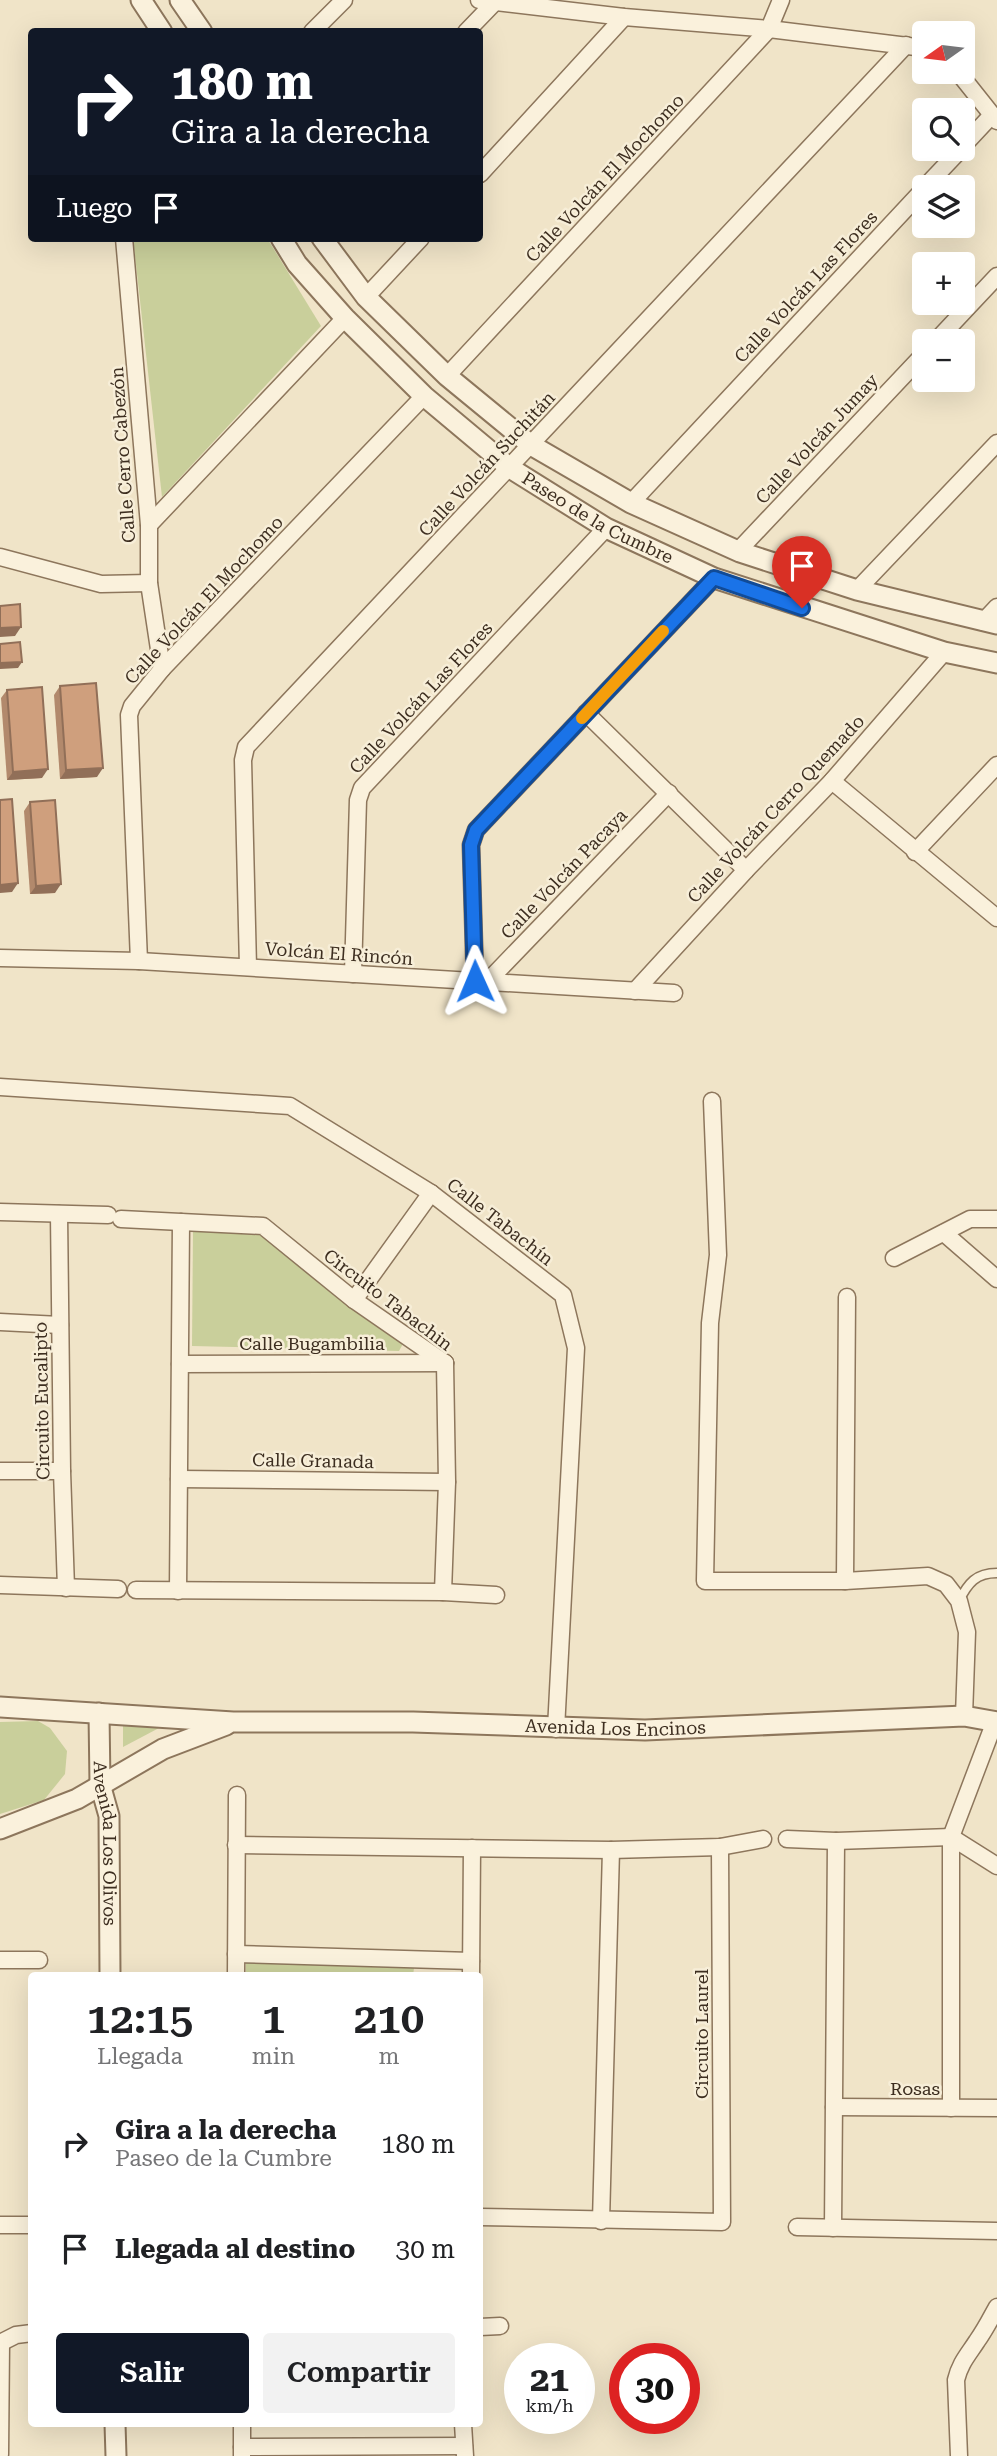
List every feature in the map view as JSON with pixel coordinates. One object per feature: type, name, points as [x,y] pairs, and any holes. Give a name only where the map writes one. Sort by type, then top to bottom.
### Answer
[{"type":"street","points":[[141,0],[159,28]]},
{"type":"street","points":[[180,0],[199,28]]},
{"type":"street","points":[[316,28],[344,0]]},
{"type":"street","name":"Calle Volcán El Mochomo","points":[[447,376],[769,29],[781,0]]},
{"type":"street","points":[[469,28],[487,1],[912,46]]},
{"type":"street","points":[[483,171],[624,17]]},
{"type":"street","name":"Calle Volcán Suchitán","points":[[248,967],[243,760],[246,747],[906,45]]},
{"type":"street","points":[[968,84],[995,118]]},
{"type":"street","name":"Calle Volcán Las Flores","points":[[975,136],[995,118]]},
{"type":"street","name":"Calle Volcán Las Flores","points":[[937,175],[950,161]]},
{"type":"street","name":"Calle Volcán Las Flores","points":[[631,503],[912,202]]},
{"type":"street","name":"Calle Cerro Cabezón","points":[[124,242],[149,525],[149,583],[162,669]]},
{"type":"street","name":"Paseo de la Cumbre","points":[[284,242],[298,264],[345,318],[424,397],[510,468],[606,528],[714,578],[944,652],[997,663]]},
{"type":"street","name":"Paseo de la Cumbre","points":[[325,242],[366,297],[447,376],[531,444],[631,503],[738,551],[857,590],[990,623]]},
{"type":"street","points":[[366,297],[417,242]]},
{"type":"street","points":[[947,329],[997,276]]},
{"type":"street","points":[[149,525],[345,318]]},
{"type":"street","name":"Calle Volcán Jumay","points":[[738,551],[912,367]]},
{"type":"street","name":"Calle Volcán El Mochomo","points":[[139,961],[129,716],[132,706],[162,669],[424,397]]},
{"type":"street","points":[[857,590],[997,443]]},
{"type":"street","name":"Calle Volcán Las Flores","points":[[352,974],[358,800],[362,789],[606,528]]},
{"type":"street","points":[[0,557],[101,584],[149,583]]},
{"type":"street","points":[[481,981],[471,845],[476,830],[714,578]]},
{"type":"street","points":[[990,623],[997,607]]},
{"type":"street","name":"Calle Volcán Cerro Quemado","points":[[635,991],[832,781],[944,652]]},
{"type":"street","points":[[586,713],[746,870]]},
{"type":"street","points":[[915,852],[997,765]]},
{"type":"street","points":[[832,781],[997,918]]},
{"type":"street","name":"Calle Volcán Pacaya","points":[[481,981],[669,793]]},
{"type":"street","name":"Volcán El Rincón","points":[[0,958],[139,961],[674,993]]},
{"type":"street","name":"Calle Tabachín","points":[[0,1087],[290,1105],[431,1193],[563,1295],[576,1348],[556,1728]]},
{"type":"street","points":[[712,1101],[718,1255],[710,1323],[705,1581],[845,1581],[928,1576],[946,1584],[959,1601],[967,1632],[964,1716]]},
{"type":"street","points":[[354,1300],[431,1193]]},
{"type":"street","points":[[0,1212],[59,1214]]},
{"type":"street","name":"Circuito Tabachin","points":[[59,1214],[264,1226],[354,1300],[445,1363],[447,1482],[443,1592]]},
{"type":"street","name":"Circuito Eucalipto","points":[[59,1214],[66,1588]]},
{"type":"street","points":[[894,1258],[970,1219],[997,1219]]},
{"type":"street","points":[[178,1591],[181,1222]]},
{"type":"street","points":[[944,1233],[997,1279]]},
{"type":"street","points":[[845,1581],[847,1297]]},
{"type":"street","points":[[0,1322],[60,1325]]},
{"type":"street","name":"Calle Bugambilia","points":[[180,1364],[445,1363]]},
{"type":"street","points":[[0,1471],[62,1471]]},
{"type":"street","name":"Calle Granada","points":[[179,1479],[447,1482]]},
{"type":"street","points":[[0,1585],[118,1589]]},
{"type":"street","points":[[136,1590],[443,1592],[496,1595]]},
{"type":"street","name":"Avenida Los Encinos","points":[[0,1707],[233,1722],[413,1722],[645,1730],[964,1716],[996,1721]]},
{"type":"street","name":"Avenida Los Olivos","points":[[99,1713],[100,1784],[109,1816],[110,1972]]},
{"type":"street","points":[[951,2108],[951,1837],[996,1721]]},
{"type":"street","name":"Avenida Los Encinos","points":[[0,1829],[77,1799],[163,1749],[233,1722]]},
{"type":"street","points":[[236,1972],[237,1795]]},
{"type":"street","points":[[787,1839],[836,1841],[951,1837],[997,1867]]},
{"type":"street","points":[[236,1845],[611,1850],[720,1847],[763,1839]]},
{"type":"street","points":[[833,2228],[836,1841]]},
{"type":"street","name":"Circuito Laurel","points":[[601,2221],[722,2222],[720,1847]]},
{"type":"street","points":[[236,1954],[471,1968],[472,1848]]},
{"type":"street","points":[[483,2217],[601,2221],[611,1850]]},
{"type":"street","points":[[0,1960],[39,1960]]},
{"type":"street","name":"Rosas","points":[[834,2107],[997,2108]]},
{"type":"street","points":[[0,2225],[28,2225]]},
{"type":"street","points":[[797,2227],[997,2231]]},
{"type":"street","points":[[959,2456],[958,2372],[997,2307]]},
{"type":"street","points":[[483,2327],[500,2326]]},
{"type":"street","points":[[0,2454],[1,2343],[16,2335],[28,2334]]},
{"type":"street","points":[[115,2427],[116,2456]]},
{"type":"street","points":[[242,2427],[242,2451],[465,2451],[463,2427]]},
{"type":"lane","points":[[959,1601],[974,1578],[997,1573]]},
{"type":"green space","points":[[133,242],[269,242],[321,326],[162,497]]},
{"type":"green space","points":[[193,1229],[265,1233],[405,1340],[399,1351],[192,1346]]},
{"type":"green space","points":[[38,1721],[50,1728],[67,1751],[65,1774],[44,1800],[0,1814],[0,1722]]},
{"type":"green space","points":[[123,1726],[159,1728],[123,1747]]},
{"type":"green space","points":[[246,1962],[414,1968],[414,1972],[246,1972]]},
{"type":"building","points":[[20,604],[21,627],[0,628],[0,606]]},
{"type":"building","points":[[20,642],[22,662],[0,663],[0,644]]},
{"type":"building","points":[[96,683],[103,768],[66,770],[60,686]]},
{"type":"building","points":[[42,687],[48,769],[13,772],[7,690]]},
{"type":"building","points":[[12,799],[18,883],[0,885],[0,800]]},
{"type":"building","points":[[55,800],[61,884],[36,886],[30,802]]},
{"type":"slow traffic","points":[[582,718],[663,631]]},
{"type":"route","points":[[475,981],[471,845],[476,830],[714,578],[802,608]]}]
